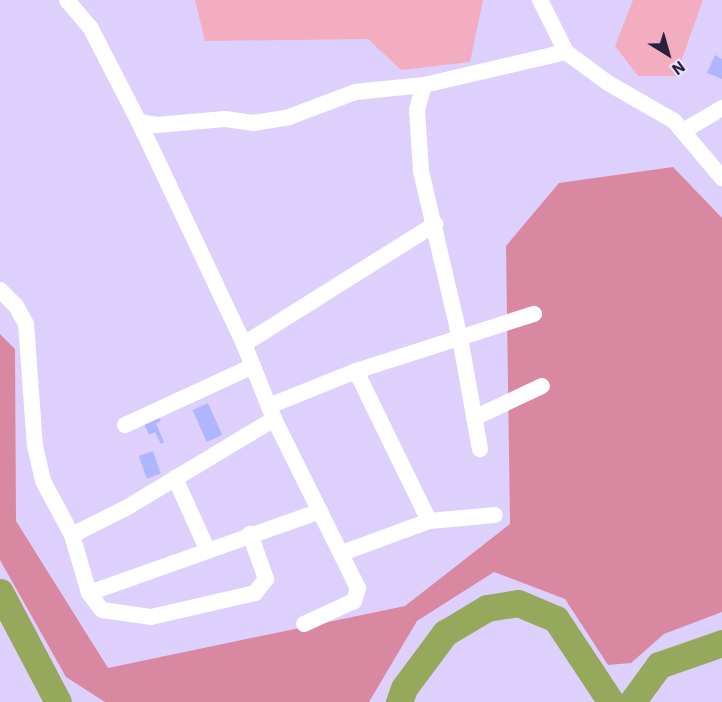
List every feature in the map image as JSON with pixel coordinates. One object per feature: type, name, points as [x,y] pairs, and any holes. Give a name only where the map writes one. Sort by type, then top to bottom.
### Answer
[{"type":"street","points":[[67,0],[90,27],[139,122],[244,344],[272,413],[358,588],[357,598],[304,624]]},
{"type":"street","points":[[540,0],[566,52],[608,83],[685,130],[722,178]]},
{"type":"street","points":[[139,122],[157,125],[225,119],[253,123],[298,114],[355,92],[424,84],[566,52]]},
{"type":"street","points":[[424,84],[417,110],[421,171],[460,338],[480,450]]},
{"type":"street","points":[[685,130],[722,108]]},
{"type":"street","points":[[244,344],[435,224]]},
{"type":"street","points":[[0,290],[16,306],[26,324],[35,446],[43,481],[72,535],[89,593],[107,613],[151,617],[255,593],[266,579],[250,534]]},
{"type":"street","points":[[72,535],[175,478],[272,413],[356,371],[534,314]]},
{"type":"street","points":[[125,425],[253,366]]},
{"type":"street","points":[[356,371],[429,521]]},
{"type":"street","points":[[474,418],[542,386]]},
{"type":"street","points":[[175,478],[207,549]]},
{"type":"street","points":[[89,593],[207,549],[320,511]]},
{"type":"street","points":[[342,553],[429,521],[495,515]]},
{"type":"shaded area","points":[[195,0],[483,0],[470,62],[401,70],[368,39],[205,41]]},
{"type":"shaded area","points":[[633,0],[703,0],[676,76],[638,76],[615,46]]},
{"type":"shaded area","points":[[673,167],[722,218],[722,612],[664,634],[631,663],[608,665],[565,599],[494,572],[417,621],[369,702],[105,702],[66,677],[0,560],[0,334],[15,349],[16,521],[108,668],[405,606],[510,524],[506,246],[559,183]]},
{"type":"building","points":[[715,55],[722,59],[722,79],[707,73]]},
{"type":"building","points":[[208,403],[222,435],[207,442],[192,410]]},
{"type":"building","points":[[159,417],[161,421],[156,423],[164,442],[161,444],[155,432],[149,435],[144,423]]},
{"type":"building","points":[[153,451],[161,474],[147,479],[139,456]]},
{"type":"waterway","points":[[0,592],[58,702]]},
{"type":"waterway","points":[[399,702],[404,688],[445,633],[487,608],[518,603],[556,619],[611,702]]},
{"type":"waterway","points":[[632,702],[659,665],[722,643]]}]
